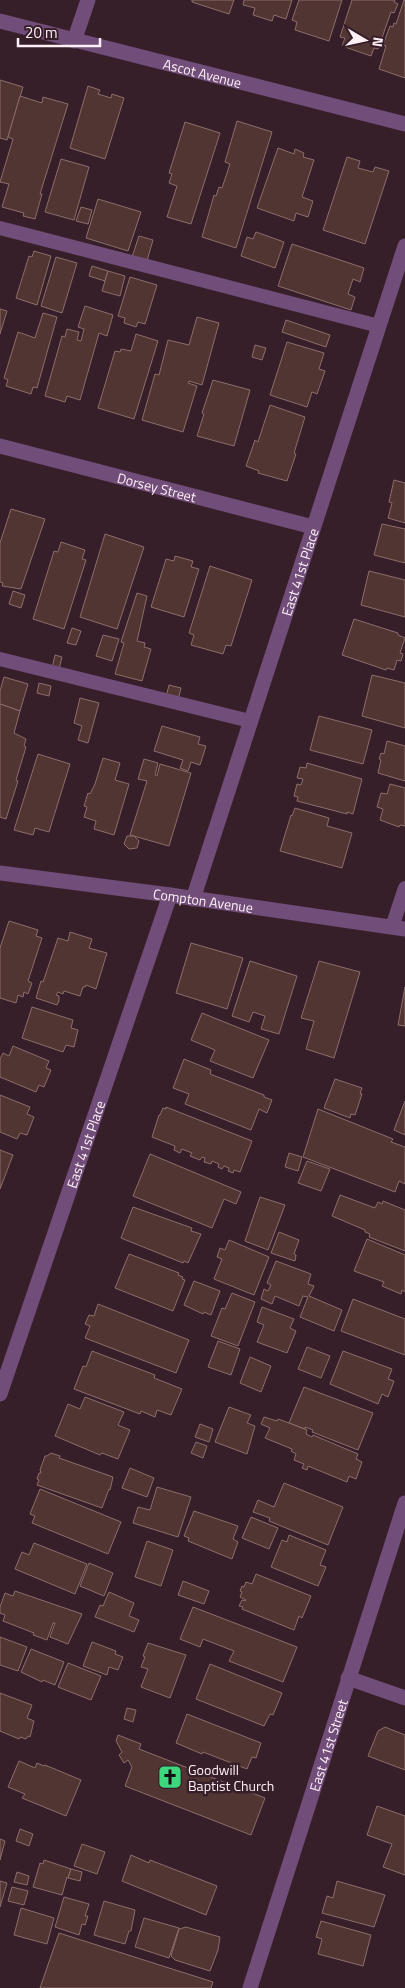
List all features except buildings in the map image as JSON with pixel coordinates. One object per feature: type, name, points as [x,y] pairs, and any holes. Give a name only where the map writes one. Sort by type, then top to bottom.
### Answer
[{"type":"street","points":[[74,41],[88,0]]},
{"type":"street","name":"Ascot Avenue","points":[[0,21],[405,124]]},
{"type":"street","name":"East 41st Place","points":[[193,899],[405,246]]},
{"type":"street","name":"Dorsey Street","points":[[0,446],[314,527]]},
{"type":"street","name":"Compton Avenue","points":[[0,874],[170,895],[398,928]]},
{"type":"street","name":"East 41st Place","points":[[0,1394],[170,895]]},
{"type":"street","name":"East 41st Street","points":[[250,1988],[405,1503]]},
{"type":"street","points":[[348,1678],[405,1698]]},
{"type":"lane","points":[[0,228],[379,326]]},
{"type":"lane","points":[[0,659],[250,721]]},
{"type":"lane","points":[[398,928],[405,888]]},
{"type":"place","name":"Goodwill Baptist Church","points":[[170,1777]]}]
